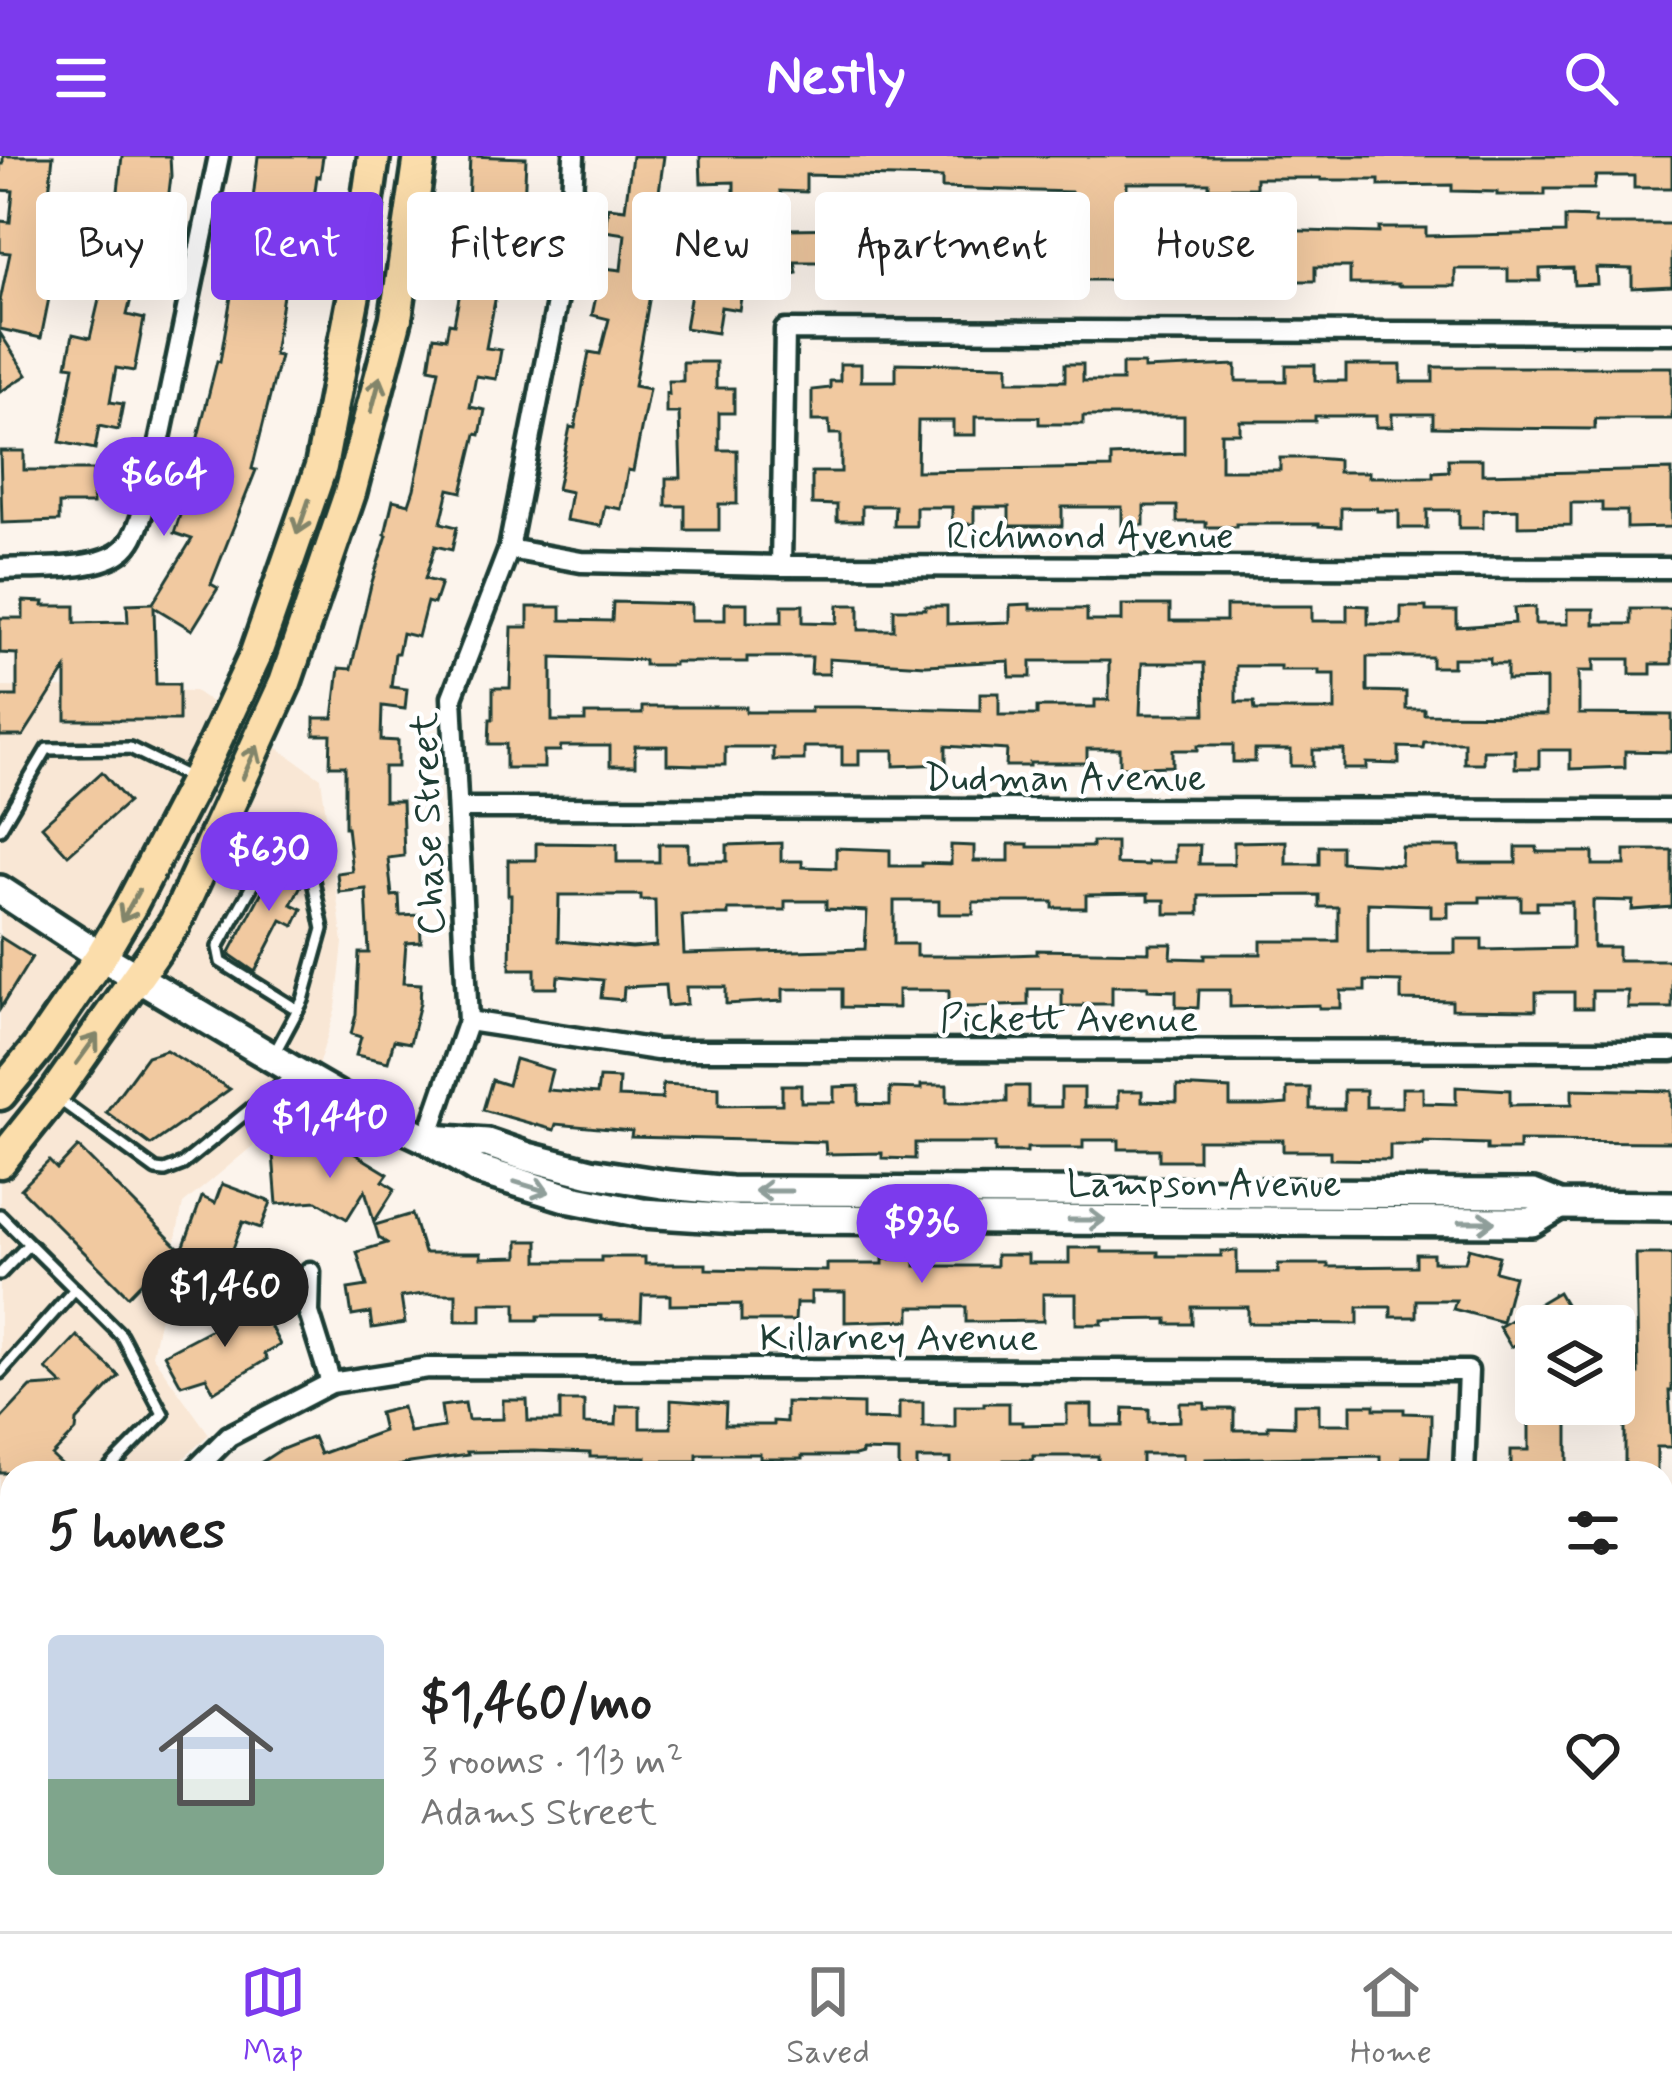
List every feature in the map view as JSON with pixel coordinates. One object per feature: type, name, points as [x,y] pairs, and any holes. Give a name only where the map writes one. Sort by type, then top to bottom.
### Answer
[{"type":"main road","points":[[0,1094],[37,1049],[130,907],[255,656],[321,467],[355,289],[374,156]]},
{"type":"main road","points":[[0,1162],[175,923],[285,683],[350,494],[396,318],[420,156]]},
{"type":"main road","name":"Lampson Avenue","points":[[0,890],[284,1065],[427,1138],[478,1170],[572,1199],[642,1213],[736,1220],[1532,1222],[1560,1205],[1672,1207]]},
{"type":"street","points":[[0,569],[81,565],[106,559],[124,549],[137,526],[148,496],[219,156]]},
{"type":"street","name":"Chase Street","points":[[427,1138],[468,1021],[452,697],[509,549],[570,236],[574,156]]},
{"type":"street","points":[[781,566],[785,330],[1672,333]]},
{"type":"street","name":"Richmond Avenue","points":[[509,549],[580,562],[781,566],[1672,568]]},
{"type":"street","name":"Dudman Avenue","points":[[458,808],[1672,810]]},
{"type":"street","name":"Pickett Avenue","points":[[468,1021],[657,1049],[1672,1051]]},
{"type":"street","points":[[310,1272],[309,1313],[331,1383]]},
{"type":"street","name":"Killarney Avenue","points":[[204,1461],[229,1436],[331,1383],[428,1368],[1468,1371],[1464,1461]]},
{"type":"lane","points":[[0,829],[47,748],[130,748],[196,780]]},
{"type":"lane","points":[[53,1095],[157,1170],[165,1171],[183,1164],[284,1065],[323,929],[308,856],[281,836],[218,947],[221,962],[298,1010]]},
{"type":"lane","points":[[206,857],[254,884]]},
{"type":"lane","points":[[0,1215],[121,1335],[163,1414],[117,1461]]},
{"type":"lane","points":[[0,1274],[28,1244]]},
{"type":"lane","points":[[0,1372],[75,1289]]},
{"type":"shaded area","points":[[0,687],[195,691],[321,778],[343,943],[336,1008],[307,1101],[183,1204],[152,1355],[209,1434],[181,1461],[0,1461]]},
{"type":"building","points":[[3,156],[53,156],[49,192],[36,192],[36,300],[49,300],[41,338],[0,329],[0,301],[10,253],[0,252],[0,221],[10,222],[13,191],[0,190]]},
{"type":"building","points":[[122,156],[170,156],[169,192],[118,192]]},
{"type":"building","points":[[258,156],[323,156],[315,192],[254,192]]},
{"type":"building","points":[[470,156],[526,158],[525,192],[468,192]]},
{"type":"building","points":[[632,156],[664,156],[659,192],[632,192],[632,300],[649,300],[634,386],[649,389],[621,509],[605,506],[601,526],[566,520],[571,492],[557,489],[570,427],[575,428],[589,352],[600,354],[609,319],[592,315],[595,300],[608,300],[608,268],[621,270],[625,234],[608,231],[608,207],[625,209]]},
{"type":"building","points":[[700,156],[1672,156],[1672,188],[1634,188],[1634,176],[1596,176],[1594,189],[1545,189],[1545,195],[1497,195],[1452,191],[1452,185],[1379,186],[1379,180],[1321,178],[1256,178],[1256,188],[1127,183],[1127,192],[1114,192],[1114,280],[1090,280],[1090,192],[942,188],[942,178],[806,175],[806,192],[734,192],[734,182],[701,183]]},
{"type":"building","points":[[1565,217],[1595,218],[1595,224],[1672,224],[1672,286],[1632,288],[1632,269],[1596,268],[1597,284],[1574,285],[1573,268],[1540,269],[1540,281],[1508,281],[1508,269],[1455,269],[1455,286],[1398,286],[1350,284],[1350,267],[1315,267],[1315,281],[1297,281],[1297,231],[1379,233],[1379,228],[1426,228],[1426,236],[1565,233]]},
{"type":"building","points":[[791,229],[815,229],[815,262],[795,262],[797,273],[791,274]]},
{"type":"building","points":[[99,300],[131,300],[127,315],[144,319],[134,371],[116,368],[110,402],[123,404],[118,430],[99,426],[95,449],[60,442],[74,366],[67,365],[73,334],[90,338]]},
{"type":"building","points":[[230,300],[282,300],[274,355],[280,356],[252,469],[256,470],[211,584],[218,588],[192,630],[154,607],[156,684],[179,684],[179,720],[66,720],[66,669],[23,736],[0,736],[0,696],[17,696],[17,654],[0,653],[0,618],[23,618],[23,601],[75,606],[75,623],[128,622],[127,604],[153,603],[192,539],[174,533],[203,446],[196,445],[220,362]]},
{"type":"building","points":[[458,300],[495,300],[486,348],[501,350],[496,379],[476,376],[470,407],[485,410],[462,492],[449,489],[441,523],[457,527],[452,550],[435,546],[425,579],[441,583],[434,604],[427,602],[418,637],[402,633],[395,653],[391,687],[407,689],[405,709],[382,706],[381,740],[398,741],[398,767],[384,767],[384,801],[402,801],[404,856],[388,858],[392,896],[399,895],[400,916],[420,915],[421,942],[406,943],[403,983],[421,984],[410,1043],[394,1040],[388,1062],[356,1055],[361,1037],[351,1034],[359,953],[369,953],[366,889],[339,892],[337,873],[352,871],[345,827],[345,766],[330,766],[331,735],[314,735],[314,718],[333,718],[339,668],[351,669],[393,500],[409,504],[414,489],[439,370],[429,368],[434,336],[446,338],[449,323],[454,324]]},
{"type":"building","points":[[690,300],[741,300],[739,310],[721,307],[717,333],[685,328]]},
{"type":"building","points":[[0,333],[27,375],[0,392]]},
{"type":"building","points":[[683,362],[716,362],[716,388],[734,388],[734,413],[719,413],[719,450],[737,450],[737,504],[719,504],[719,530],[685,530],[685,506],[666,506],[666,478],[681,478],[679,413],[666,413],[666,393],[668,381],[683,381]]},
{"type":"building","points":[[896,363],[1008,365],[1008,381],[1065,381],[1065,364],[1083,364],[1083,381],[1122,381],[1122,364],[1144,364],[1144,369],[1236,365],[1236,381],[1286,381],[1286,365],[1315,365],[1315,381],[1346,381],[1346,365],[1401,365],[1401,382],[1433,382],[1433,367],[1672,367],[1672,419],[1595,419],[1595,429],[1433,427],[1433,414],[1392,414],[1392,427],[1376,427],[1376,416],[1240,421],[1240,433],[1221,433],[1221,470],[1280,470],[1280,458],[1313,458],[1338,460],[1338,472],[1369,472],[1369,477],[1433,477],[1433,472],[1449,471],[1448,459],[1482,459],[1482,474],[1672,470],[1672,527],[1627,528],[1627,511],[1602,511],[1602,503],[1571,503],[1571,525],[1518,526],[1518,509],[1483,510],[1483,528],[1459,528],[1459,510],[1427,510],[1427,528],[1399,528],[1399,511],[1377,508],[1341,508],[1341,527],[1206,527],[1206,522],[1177,522],[1177,506],[1144,506],[1144,525],[1122,525],[1122,507],[1062,507],[1062,526],[1009,526],[1009,507],[974,507],[974,524],[952,524],[952,507],[916,507],[916,526],[894,526],[895,506],[862,506],[862,521],[837,521],[837,505],[812,504],[812,472],[841,472],[841,434],[830,434],[829,421],[812,421],[812,390],[830,388],[830,381],[840,381],[840,364],[861,364],[861,381],[896,381]],"holes":[[[1083,416],[1184,416],[1184,453],[1111,456],[1111,468],[917,471],[918,421],[953,421],[953,435],[975,435],[975,417],[1039,417],[1039,424],[1083,424]]]},
{"type":"building","points":[[0,451],[24,451],[24,470],[93,470],[93,504],[59,504],[59,521],[2,523]]},
{"type":"building","points":[[613,602],[691,604],[691,620],[725,620],[725,603],[747,603],[747,622],[782,622],[782,605],[803,605],[803,622],[837,623],[838,605],[859,605],[859,630],[894,630],[894,609],[925,606],[947,606],[947,624],[1010,622],[1010,605],[1030,604],[1030,609],[1087,609],[1087,621],[1122,621],[1122,605],[1170,605],[1170,621],[1226,621],[1226,606],[1312,606],[1312,621],[1347,621],[1347,605],[1368,606],[1368,624],[1401,624],[1401,607],[1426,607],[1426,611],[1457,611],[1457,627],[1515,623],[1514,608],[1535,607],[1535,624],[1567,624],[1567,609],[1594,609],[1594,624],[1631,624],[1631,609],[1672,609],[1672,664],[1651,664],[1651,674],[1630,674],[1630,659],[1594,659],[1594,671],[1579,671],[1579,714],[1672,715],[1672,752],[1625,751],[1625,767],[1570,769],[1570,750],[1539,750],[1539,768],[1515,768],[1515,750],[1483,750],[1483,763],[1464,763],[1464,742],[1424,742],[1423,748],[1399,747],[1399,764],[1367,763],[1367,769],[1344,769],[1344,750],[1313,750],[1313,766],[1291,766],[1291,750],[1255,750],[1255,762],[1233,762],[1233,745],[1173,750],[1173,766],[1139,767],[1120,767],[1120,749],[1087,749],[1087,763],[1006,766],[1007,750],[946,746],[946,764],[894,766],[894,750],[859,750],[859,765],[842,765],[842,747],[804,747],[804,760],[773,760],[773,747],[725,747],[725,765],[697,765],[667,764],[667,746],[635,746],[635,766],[610,766],[610,746],[561,746],[560,751],[544,751],[544,768],[506,768],[506,744],[489,744],[490,719],[493,688],[510,688],[512,627],[528,627],[528,607],[561,607],[561,620],[612,621]],"holes":[[[552,657],[644,660],[644,665],[812,657],[811,674],[829,674],[829,659],[925,665],[1009,661],[1010,677],[1031,677],[1031,661],[1109,661],[1109,700],[1095,700],[1095,707],[1037,707],[1037,715],[999,715],[999,693],[980,693],[980,710],[811,707],[811,712],[746,712],[746,707],[642,707],[642,714],[585,714],[585,721],[552,721]],[[1367,657],[1432,657],[1432,667],[1453,667],[1453,658],[1490,658],[1490,664],[1507,664],[1507,680],[1546,679],[1546,715],[1424,714],[1424,709],[1406,709],[1406,692],[1367,691]],[[1142,663],[1204,663],[1205,714],[1140,714]],[[1236,666],[1335,674],[1335,710],[1255,710],[1254,702],[1236,702]]]},
{"type":"building","points":[[102,772],[128,802],[68,855],[42,826]]},
{"type":"building","points":[[1286,841],[1286,864],[1319,864],[1319,846],[1341,846],[1341,862],[1401,865],[1402,847],[1460,847],[1460,863],[1516,863],[1516,847],[1537,847],[1537,852],[1593,852],[1593,865],[1625,865],[1625,850],[1672,850],[1672,907],[1632,910],[1633,901],[1593,900],[1593,947],[1618,947],[1618,960],[1672,960],[1672,1008],[1628,1008],[1628,991],[1592,991],[1592,1008],[1574,1008],[1574,992],[1536,992],[1536,1010],[1452,1009],[1452,1001],[1401,1000],[1401,982],[1365,981],[1365,991],[1341,991],[1341,1008],[1230,1007],[1230,990],[1199,990],[1198,1008],[1176,1007],[1176,991],[1148,990],[1148,986],[1112,986],[1112,1004],[1084,1006],[1062,1006],[1062,989],[1028,989],[1028,1005],[972,1007],[949,1007],[949,990],[898,990],[898,1008],[842,1007],[842,989],[783,989],[783,1001],[726,1004],[726,987],[686,987],[687,1004],[667,1006],[665,985],[624,987],[623,1000],[601,998],[603,980],[558,976],[557,988],[535,988],[535,969],[510,969],[508,860],[536,860],[536,843],[617,844],[617,862],[659,862],[659,844],[688,844],[688,861],[727,861],[727,845],[781,843],[781,861],[836,868],[836,848],[890,850],[890,866],[922,866],[951,864],[951,845],[974,846],[974,861],[1009,861],[1009,844],[1092,847],[1092,842],[1116,842],[1116,864],[1175,862],[1175,845],[1200,845],[1199,864],[1234,864],[1234,842]],"holes":[[[1148,894],[1148,900],[1165,900],[1165,914],[1199,914],[1199,896],[1319,895],[1319,907],[1338,907],[1338,941],[1261,941],[1261,954],[1205,954],[1205,959],[1171,958],[1172,944],[1149,944],[1149,952],[1037,950],[1037,954],[980,956],[916,956],[916,944],[894,944],[894,901],[939,901],[939,914],[973,914],[973,902],[1053,902],[1053,908],[1086,908],[1086,895]],[[559,895],[641,895],[641,900],[655,900],[656,946],[558,941]],[[1480,897],[1521,897],[1521,910],[1537,910],[1537,902],[1572,902],[1572,948],[1482,950],[1482,939],[1455,939],[1455,953],[1368,953],[1368,903],[1431,905],[1431,917],[1448,917],[1448,902],[1480,902]],[[785,901],[826,901],[826,909],[867,911],[865,949],[684,954],[682,915],[785,910]]]},
{"type":"building","points":[[280,857],[301,868],[304,880],[291,904],[302,909],[294,926],[282,920],[255,972],[229,954]]},
{"type":"building","points":[[0,937],[32,957],[0,1009]]},
{"type":"building","points":[[166,1050],[230,1089],[151,1145],[106,1112],[147,1056]]},
{"type":"building","points":[[515,1059],[552,1070],[547,1090],[597,1094],[599,1078],[619,1079],[618,1097],[662,1099],[663,1084],[719,1087],[719,1105],[782,1104],[782,1085],[801,1085],[801,1102],[834,1102],[834,1087],[859,1086],[859,1104],[890,1105],[890,1088],[947,1085],[947,1102],[1007,1102],[1007,1086],[1028,1086],[1028,1107],[1061,1107],[1061,1088],[1084,1088],[1084,1107],[1118,1107],[1118,1091],[1142,1091],[1142,1101],[1177,1102],[1177,1086],[1230,1089],[1230,1106],[1262,1106],[1287,1104],[1287,1088],[1310,1088],[1310,1109],[1344,1109],[1344,1090],[1366,1090],[1366,1107],[1402,1107],[1402,1088],[1423,1088],[1423,1103],[1456,1104],[1456,1087],[1510,1090],[1510,1105],[1572,1104],[1572,1089],[1672,1091],[1672,1142],[1519,1141],[1519,1150],[1487,1150],[1487,1144],[1423,1142],[1390,1145],[1390,1160],[1330,1159],[1330,1151],[1283,1151],[1283,1140],[1198,1140],[1198,1160],[1159,1160],[1159,1149],[1119,1149],[1119,1140],[1083,1140],[1083,1148],[1027,1148],[1027,1152],[995,1152],[995,1143],[915,1143],[915,1159],[882,1158],[882,1153],[826,1154],[825,1142],[631,1137],[632,1131],[556,1124],[554,1130],[483,1110],[492,1080],[508,1085]]},
{"type":"building","points":[[78,1147],[182,1251],[202,1197],[215,1203],[222,1184],[271,1202],[261,1228],[243,1222],[227,1265],[245,1263],[247,1288],[205,1291],[206,1304],[174,1307],[170,1253],[128,1296],[21,1189],[49,1161],[57,1169]]},
{"type":"building","points":[[347,1149],[388,1174],[383,1181],[395,1189],[374,1222],[365,1190],[347,1219],[317,1201],[277,1204],[273,1154]]},
{"type":"building","points":[[412,1214],[424,1253],[481,1253],[481,1258],[518,1257],[518,1241],[538,1241],[538,1261],[645,1257],[645,1264],[706,1264],[706,1269],[827,1271],[827,1264],[883,1264],[883,1259],[915,1259],[915,1266],[996,1266],[996,1255],[1028,1255],[1028,1263],[1069,1263],[1069,1248],[1102,1248],[1102,1252],[1158,1252],[1158,1256],[1221,1256],[1221,1251],[1237,1251],[1237,1273],[1278,1273],[1278,1264],[1416,1266],[1416,1254],[1433,1254],[1433,1262],[1465,1262],[1469,1248],[1499,1256],[1495,1271],[1514,1276],[1502,1322],[1453,1309],[1456,1300],[1416,1300],[1416,1317],[1391,1317],[1391,1307],[1358,1307],[1358,1324],[1248,1323],[1248,1307],[1192,1307],[1192,1324],[1167,1324],[1167,1319],[1076,1324],[1076,1294],[1043,1294],[1043,1321],[966,1322],[966,1307],[910,1307],[910,1320],[845,1322],[845,1292],[811,1292],[811,1303],[796,1303],[795,1321],[741,1321],[741,1304],[670,1305],[670,1295],[642,1295],[641,1320],[538,1316],[538,1320],[516,1320],[516,1303],[481,1303],[481,1321],[456,1321],[456,1294],[423,1294],[401,1297],[405,1323],[372,1328],[370,1313],[352,1316],[348,1289],[367,1286],[357,1252],[387,1243],[379,1238],[375,1225]]},
{"type":"building","points":[[1636,1254],[1672,1254],[1672,1447],[1657,1447],[1657,1461],[1625,1461],[1625,1425],[1635,1425]]},
{"type":"building","points":[[1558,1292],[1566,1305],[1536,1305]]},
{"type":"building","points":[[259,1304],[280,1345],[264,1354],[267,1359],[214,1392],[206,1377],[181,1385],[164,1354]]},
{"type":"building","points":[[1515,1318],[1515,1345],[1511,1347],[1499,1327]]},
{"type":"building","points":[[77,1336],[119,1376],[77,1421],[76,1431],[52,1456],[57,1461],[0,1461],[0,1420],[31,1387],[63,1385],[46,1369]]},
{"type":"building","points":[[503,1400],[527,1400],[528,1421],[560,1421],[560,1401],[584,1401],[584,1424],[616,1425],[617,1406],[640,1406],[640,1428],[671,1428],[671,1400],[726,1404],[725,1425],[786,1422],[786,1402],[863,1404],[863,1419],[899,1420],[899,1402],[923,1402],[923,1427],[955,1427],[955,1406],[984,1403],[1009,1403],[1009,1422],[1022,1425],[1067,1424],[1067,1405],[1092,1405],[1092,1426],[1123,1426],[1124,1408],[1149,1409],[1149,1422],[1180,1421],[1180,1403],[1205,1403],[1205,1409],[1234,1409],[1234,1430],[1268,1430],[1268,1425],[1294,1426],[1294,1404],[1319,1404],[1319,1424],[1351,1424],[1351,1405],[1374,1405],[1374,1409],[1431,1414],[1431,1432],[1429,1457],[1402,1457],[1402,1461],[1380,1461],[1380,1456],[1183,1461],[1183,1454],[1142,1454],[1142,1461],[1033,1456],[1033,1460],[899,1461],[899,1452],[862,1451],[855,1456],[802,1459],[697,1454],[697,1461],[646,1461],[646,1457],[534,1451],[467,1452],[424,1461],[263,1461],[313,1437],[320,1454],[383,1431],[379,1413],[402,1407],[409,1432],[444,1427],[441,1406],[465,1403],[468,1420],[503,1419]]},
{"type":"building","points":[[1529,1425],[1568,1425],[1568,1461],[1511,1461],[1511,1450],[1529,1450]]}]
